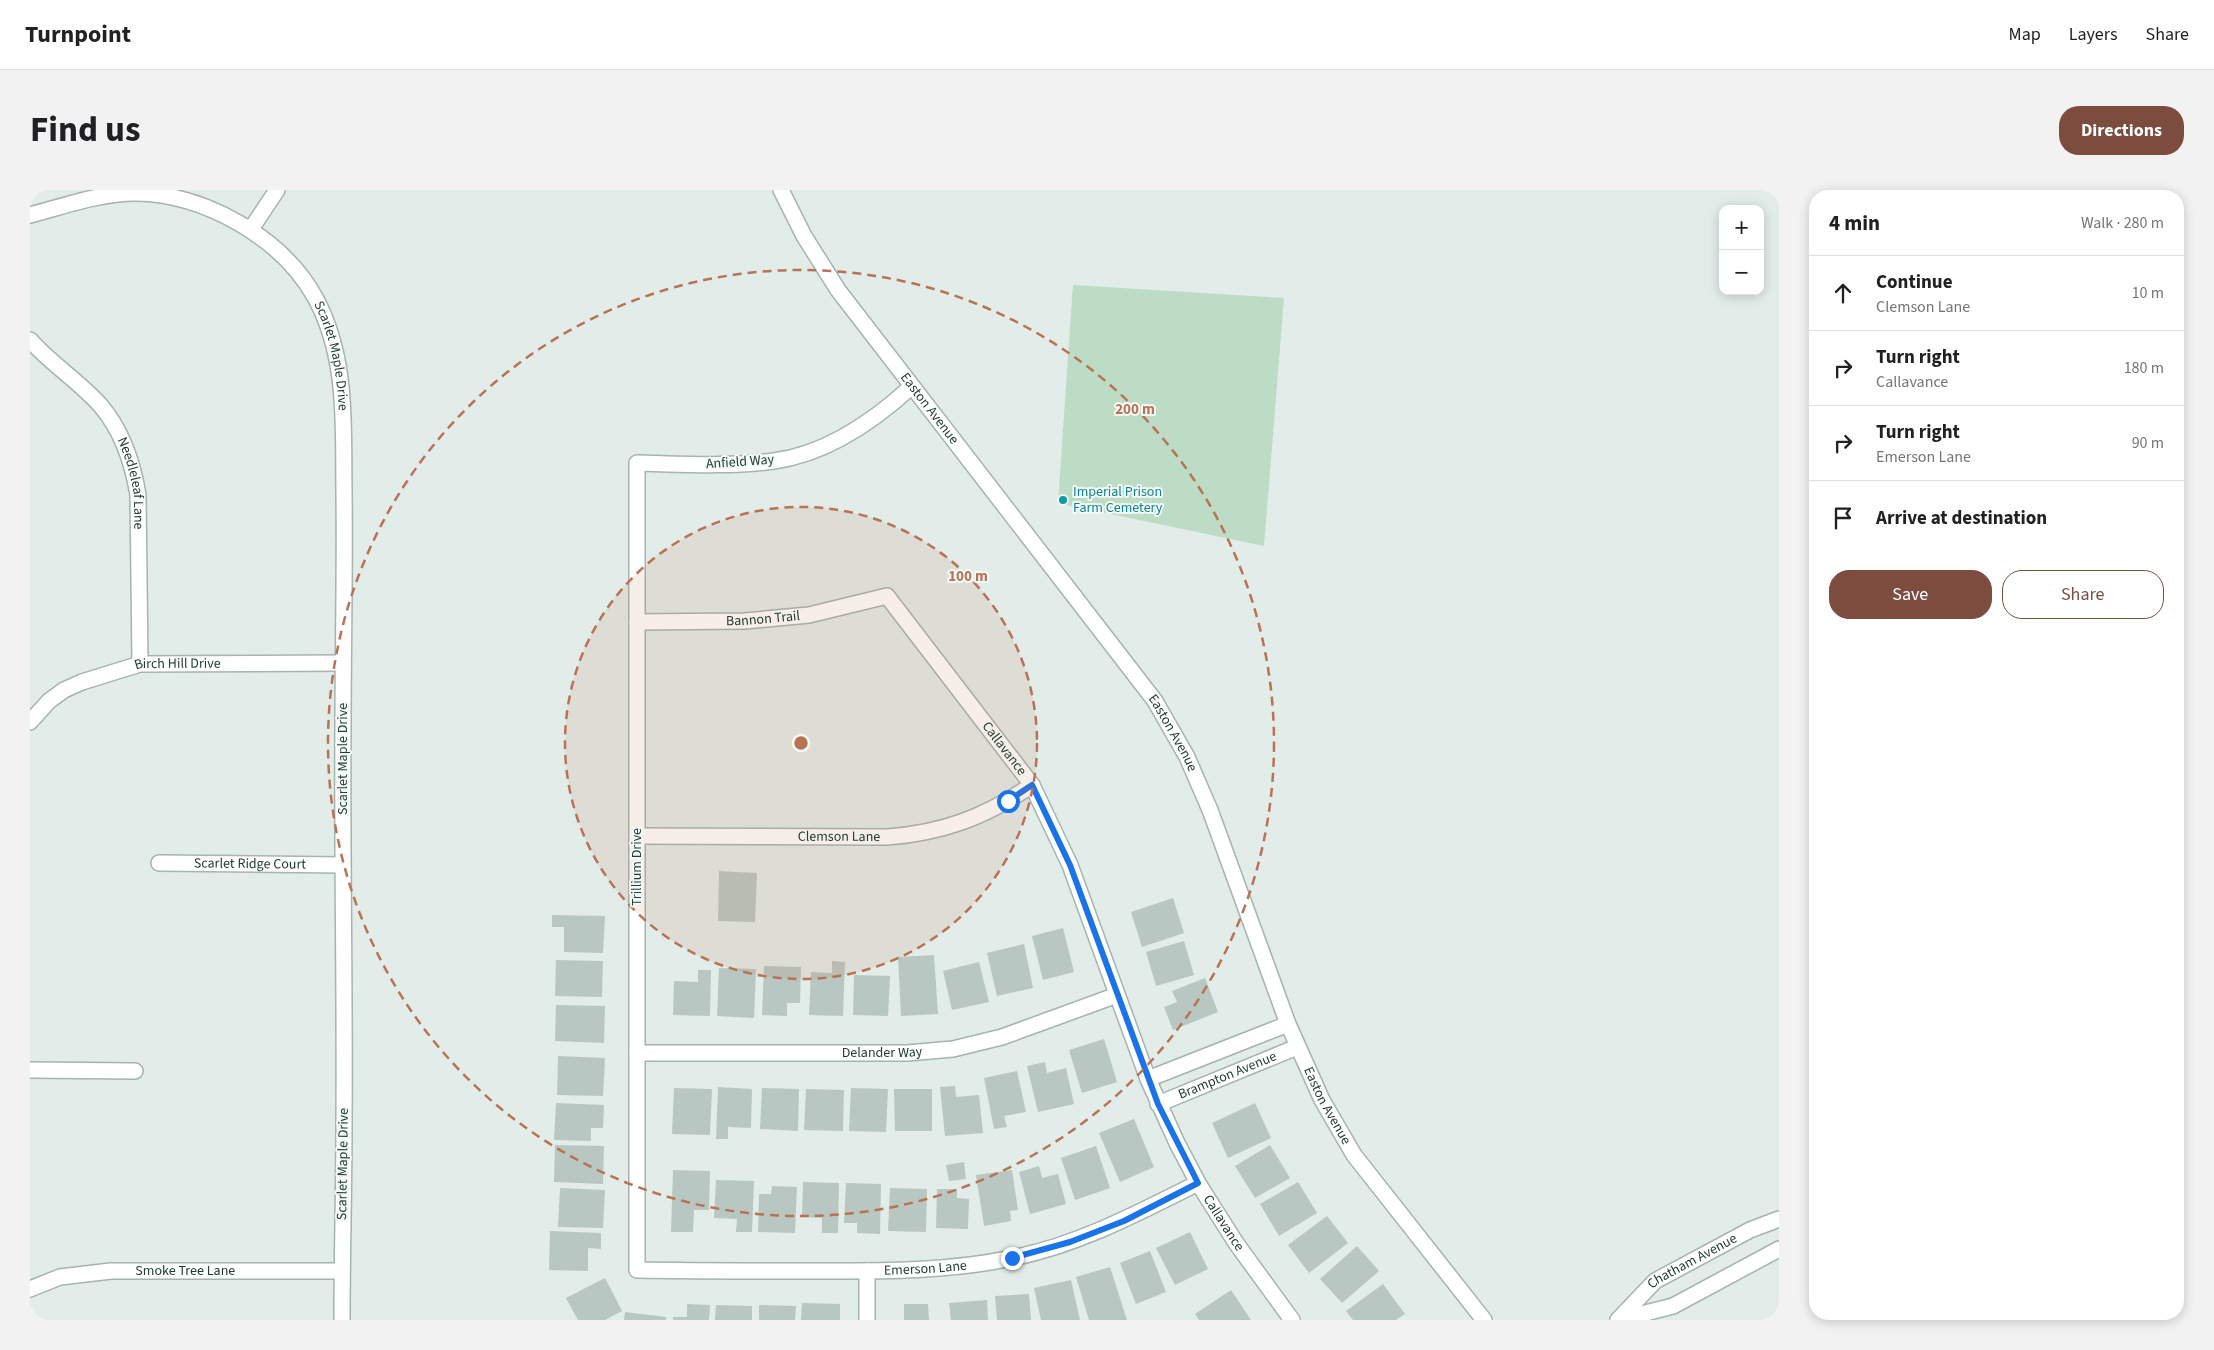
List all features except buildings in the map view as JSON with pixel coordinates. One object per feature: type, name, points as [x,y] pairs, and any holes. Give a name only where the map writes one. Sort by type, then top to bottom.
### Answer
[{"type":"street","points":[[251,229],[277,190]]},
{"type":"street","name":"Easton Avenue","points":[[781,190],[804,236],[838,290],[1154,701],[1187,757],[1210,810],[1288,1024],[1322,1100],[1354,1155],[1484,1320]]},
{"type":"street","name":"Scarlet Maple Drive","points":[[30,215],[104,196],[134,193],[178,198],[251,229],[264,238],[292,266],[308,287],[326,322],[338,359],[343,399],[346,576],[343,663],[344,1123],[342,1320]]},
{"type":"street","name":"Needleleaf Lane","points":[[30,340],[101,407],[127,451],[138,495],[140,664]]},
{"type":"street","name":"Anfield Way","points":[[637,463],[728,465],[776,461],[815,450],[852,432],[886,409],[912,386]]},
{"type":"street","name":"Trillium Drive","points":[[637,463],[637,1270]]},
{"type":"street","name":"Bannon Trail","points":[[637,622],[745,621],[809,615],[887,596]]},
{"type":"street","name":"Callavance","points":[[887,596],[1032,785],[1070,865],[1158,1104],[1198,1183],[1236,1243],[1292,1320]]},
{"type":"street","name":"Birch Hill Drive","points":[[30,722],[49,701],[64,690],[100,676],[140,664],[343,663]]},
{"type":"street","name":"Clemson Lane","points":[[637,836],[886,837],[916,835],[948,828],[982,815],[1032,785]]},
{"type":"street","name":"Scarlet Ridge Court","points":[[159,863],[342,865]]},
{"type":"street","name":"Delander Way","points":[[637,1053],[907,1053],[953,1049],[1002,1037],[1118,995]]},
{"type":"street","name":"Brampton Avenue","points":[[1148,1079],[1288,1024]]},
{"type":"street","name":"Brampton Avenue","points":[[1158,1104],[1297,1047]]},
{"type":"street","points":[[30,1070],[135,1071]]},
{"type":"street","name":"Emerson Lane","points":[[637,1270],[868,1271],[939,1268],[1012,1258],[1070,1242],[1106,1228],[1198,1183]]},
{"type":"street","name":"Chatham Avenue","points":[[1618,1320],[1655,1281],[1750,1230],[1779,1219]]},
{"type":"street","name":"Chatham Avenue","points":[[1618,1320],[1673,1306],[1779,1250]]},
{"type":"street","name":"Smoke Tree Lane","points":[[30,1289],[60,1277],[102,1272],[342,1271]]},
{"type":"street","points":[[867,1320],[868,1271]]},
{"type":"green space","points":[[1073,285],[1284,298],[1264,546],[1058,503]]},
{"type":"place","name":"Imperial Prison Farm Cemetery","points":[[1063,500]]},
{"type":"route","points":[[1008,801],[1032,785],[1054,827],[1070,865],[1158,1104],[1198,1183],[1124,1221],[1070,1242],[1012,1258]]}]
